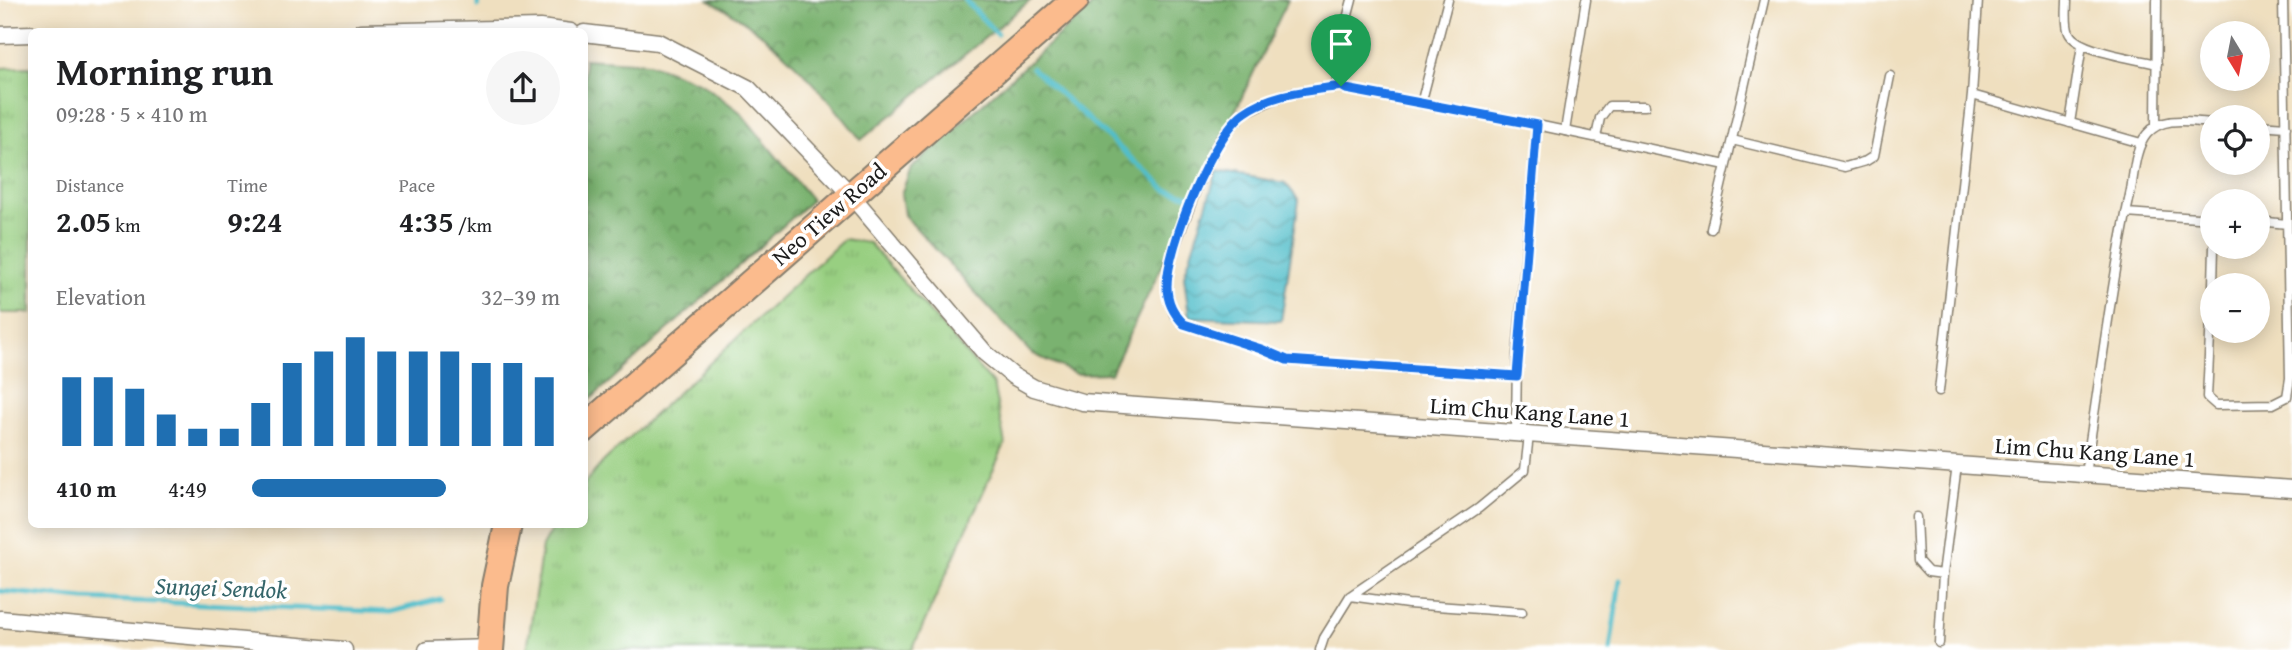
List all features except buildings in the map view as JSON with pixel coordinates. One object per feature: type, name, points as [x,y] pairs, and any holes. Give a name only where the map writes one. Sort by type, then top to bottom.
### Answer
[{"type":"main road","name":"Neo Tiew Road","points":[[588,425],[1075,0]]},
{"type":"main road","points":[[490,649],[495,586],[507,528]]},
{"type":"street","name":"Lim Chu Kang Lane 1","points":[[588,33],[658,42],[748,88],[850,194],[985,353],[1013,376],[1034,388],[1082,402],[2292,489]]},
{"type":"street","points":[[0,35],[28,34]]},
{"type":"street","points":[[0,619],[344,650]]},
{"type":"street","points":[[428,650],[490,649]]},
{"type":"lane","points":[[1352,0],[1339,49],[1337,79],[1346,89],[1537,125],[1726,165]]},
{"type":"lane","points":[[1421,104],[1448,0]]},
{"type":"lane","points":[[1565,131],[1586,0]]},
{"type":"lane","points":[[1711,229],[1764,0]]},
{"type":"lane","points":[[1939,391],[1972,95],[1978,0]]},
{"type":"lane","points":[[2067,0],[2067,29],[2071,37],[2082,45],[2157,64]]},
{"type":"lane","points":[[2156,126],[2157,0]]},
{"type":"lane","points":[[2210,343],[2207,397],[2216,405],[2273,404],[2287,397],[2290,378],[2283,0]]},
{"type":"lane","points":[[2070,123],[2082,45]]},
{"type":"lane","points":[[1732,140],[1845,167],[1866,162],[1874,156],[1890,76]]},
{"type":"lane","points":[[1341,86],[1286,94],[1264,103],[1244,113],[1221,138],[1199,182],[1168,265],[1167,288],[1174,314],[1184,324],[1287,360],[1517,376]]},
{"type":"lane","points":[[1972,95],[2141,143]]},
{"type":"lane","points":[[1596,137],[1600,118],[1609,106],[1645,106]]},
{"type":"lane","points":[[2085,474],[2126,213],[2141,143],[2156,126],[2174,121],[2200,122]]},
{"type":"lane","points":[[1320,650],[1324,638],[1350,596],[1479,508],[1525,470],[1517,376],[1537,125]]},
{"type":"lane","points":[[2270,126],[2286,127]]},
{"type":"lane","points":[[2126,213],[2200,218]]},
{"type":"lane","points":[[2270,222],[2287,224]]},
{"type":"lane","points":[[1939,643],[1943,574],[1957,465]]},
{"type":"lane","points":[[1916,517],[1917,561],[1928,572],[1943,574]]},
{"type":"lane","points":[[1350,596],[1408,604],[1522,612]]},
{"type":"green space","points":[[708,0],[1031,0],[861,140],[792,61],[753,27]]},
{"type":"green space","points":[[1098,0],[1288,0],[1111,373],[1076,374],[1031,353],[904,215],[901,194],[911,168]]},
{"type":"green space","points":[[588,59],[649,63],[701,83],[740,112],[812,200],[588,401]]},
{"type":"green space","points":[[28,67],[28,313],[0,313],[0,68]]},
{"type":"green space","points":[[844,239],[869,243],[993,384],[1005,444],[912,650],[527,650],[542,546],[552,528],[588,528],[588,480],[604,461]]},
{"type":"water","points":[[1217,171],[1285,183],[1299,200],[1281,321],[1189,317],[1184,276]]},
{"type":"waterway","points":[[478,0],[478,6]]},
{"type":"waterway","points":[[965,0],[997,34]]},
{"type":"waterway","points":[[1032,68],[1166,190],[1191,196]]},
{"type":"waterway","points":[[1610,650],[1620,580]]},
{"type":"waterway","name":"Sungei Sendok","points":[[0,591],[84,599],[390,612],[440,599]]},
{"type":"route","points":[[1341,86],[1537,125],[1517,376],[1287,360],[1184,324],[1174,314],[1167,288],[1168,265],[1199,182],[1221,138],[1244,113],[1264,103],[1286,94],[1341,86]]}]
